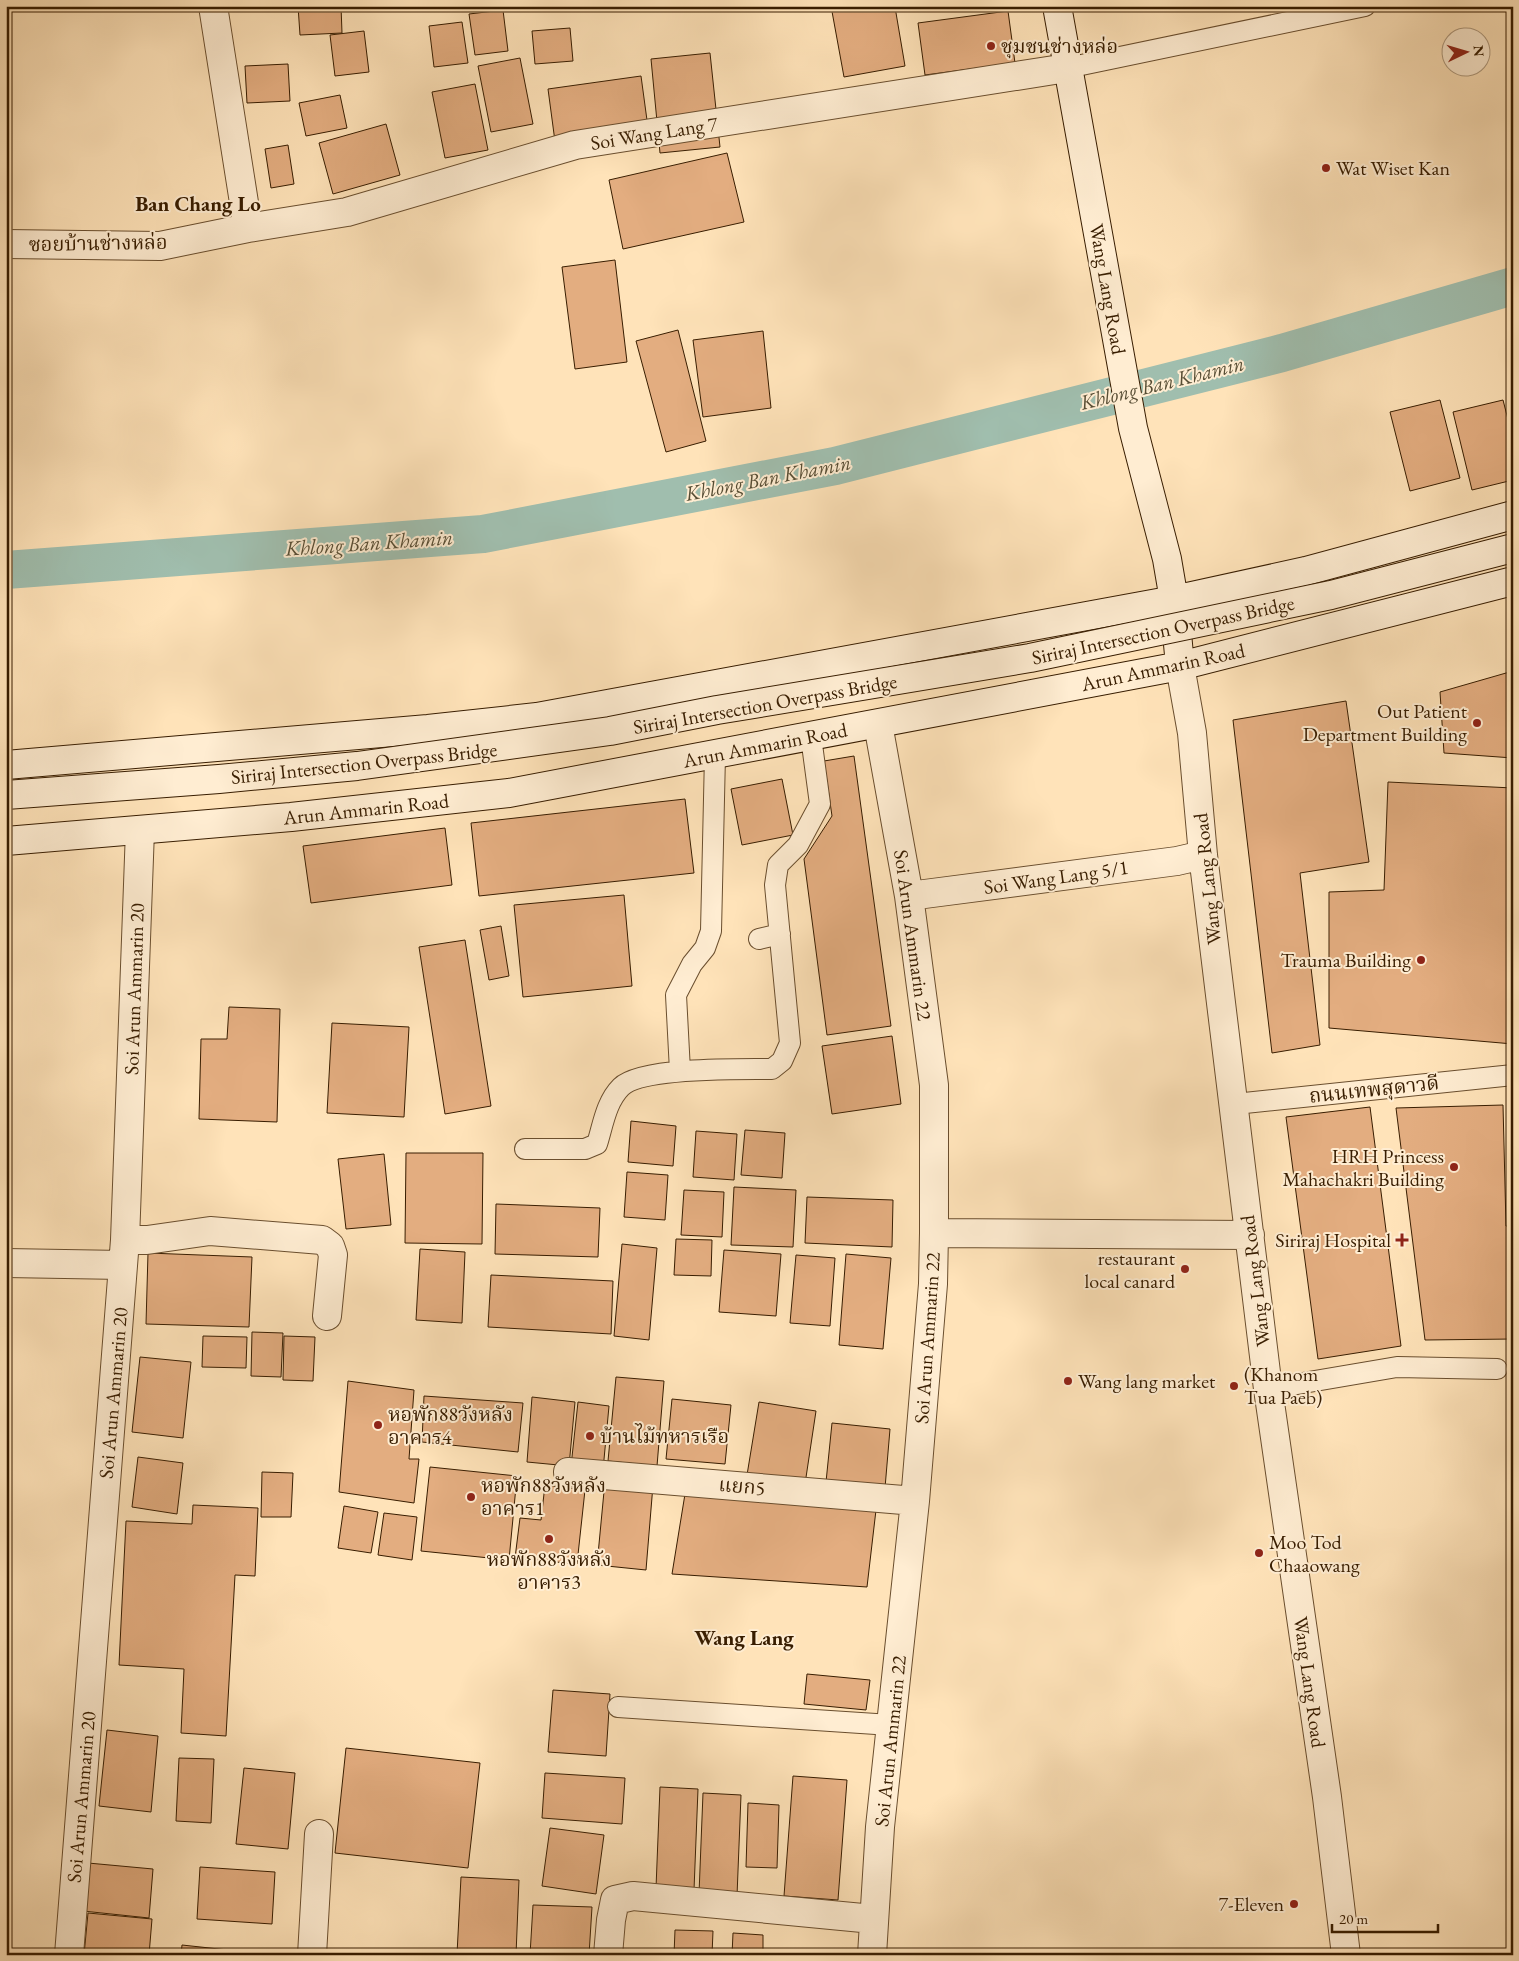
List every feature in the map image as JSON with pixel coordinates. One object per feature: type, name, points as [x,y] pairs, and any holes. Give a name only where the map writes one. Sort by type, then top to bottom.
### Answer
[{"type":"street","points":[[213,6],[248,228]]},
{"type":"street","name":"Wang Lang Road","points":[[1056,6],[1133,428],[1167,559],[1174,600],[1180,666],[1192,733],[1203,855],[1235,1104],[1268,1389],[1327,1797],[1346,1955]]},
{"type":"street","name":"Soi Wang Lang 7","points":[[248,228],[347,212],[575,145],[1067,68]]},
{"type":"street","name":"ซอยบ้านช่างหล่อ","points":[[6,244],[160,246],[248,228]]},
{"type":"street","points":[[6,765],[428,729],[537,717],[1174,600],[1306,571],[1513,514]]},
{"type":"street","name":"Siriraj Intersection Overpass Bridge","points":[[6,795],[219,779],[357,766],[610,731],[1030,658],[1331,596],[1513,548]]},
{"type":"street","name":"Arun Ammarin Road","points":[[6,841],[415,805],[604,777],[1180,666],[1513,581]]},
{"type":"street","name":"Soi Arun Ammarin 22","points":[[872,1955],[880,1826],[915,1500],[933,1284],[934,1233],[934,1085],[909,896],[878,724]]},
{"type":"street","name":"Soi Arun Ammarin 20","points":[[68,1955],[124,1253],[140,830]]},
{"type":"street","name":"Soi Wang Lang 5/1","points":[[909,896],[1178,861],[1203,855]]},
{"type":"street","points":[[6,1263],[124,1253],[147,1240],[210,1230],[322,1240],[330,1246],[333,1255],[327,1316]]},
{"type":"street","points":[[934,1233],[1250,1235]]},
{"type":"street","name":"แยก5","points":[[568,1472],[915,1500]]},
{"type":"street","points":[[312,1955],[320,1834]]},
{"type":"street","points":[[608,1955],[610,1920],[615,1900],[633,1896],[873,1918]]},
{"type":"lane","points":[[1067,68],[1365,6]]},
{"type":"lane","points":[[525,1149],[585,1149],[596,1144],[608,1105],[622,1086],[661,1072],[772,1068],[782,1061],[790,1043],[775,885],[778,866],[798,845],[820,804],[811,737]]},
{"type":"lane","points":[[680,1071],[676,995],[692,964],[705,948],[711,931],[715,755]]},
{"type":"lane","points":[[759,939],[780,934]]},
{"type":"lane","name":"ถนนเทพสุดาวดี","points":[[1235,1104],[1513,1075]]},
{"type":"lane","points":[[1268,1389],[1397,1368],[1497,1369]]},
{"type":"lane","points":[[618,1706],[891,1725]]},
{"type":"building","points":[[298,6],[341,6],[342,33],[300,35]]},
{"type":"building","points":[[831,6],[898,6],[895,7],[905,66],[844,77]]},
{"type":"building","points":[[503,10],[508,51],[475,55],[469,14]]},
{"type":"building","points":[[1008,11],[1015,63],[925,75],[918,23]]},
{"type":"building","points":[[462,22],[468,63],[434,67],[429,26]]},
{"type":"building","points":[[570,28],[573,61],[535,64],[532,31]]},
{"type":"building","points":[[364,31],[369,72],[335,76],[330,35]]},
{"type":"building","points":[[710,53],[720,147],[660,153],[651,59]]},
{"type":"building","points":[[520,58],[533,124],[491,132],[478,66]]},
{"type":"building","points":[[288,64],[290,101],[247,103],[245,66]]},
{"type":"building","points":[[641,76],[649,135],[556,149],[548,89]]},
{"type":"building","points":[[475,84],[488,150],[445,158],[432,92]]},
{"type":"building","points":[[340,95],[347,128],[306,136],[299,103]]},
{"type":"building","points":[[386,124],[400,175],[333,194],[319,143]]},
{"type":"building","points":[[288,145],[294,184],[271,188],[265,149]]},
{"type":"building","points":[[727,153],[744,222],[623,249],[609,180]]},
{"type":"building","points":[[615,260],[627,362],[575,369],[562,267]]},
{"type":"building","points":[[678,330],[706,441],[666,452],[636,341]]},
{"type":"building","points":[[763,331],[771,408],[703,417],[693,340]]},
{"type":"building","points":[[1440,400],[1460,478],[1410,491],[1390,412]]},
{"type":"building","points":[[1503,400],[1513,439],[1513,480],[1472,490],[1453,412]]},
{"type":"building","name":"Out Patient Department Building","points":[[1513,671],[1513,758],[1444,753],[1440,692]]},
{"type":"building","points":[[1346,701],[1369,862],[1300,873],[1320,1045],[1272,1053],[1233,720]]},
{"type":"building","points":[[854,756],[891,1026],[827,1035],[804,859],[832,816],[824,761]]},
{"type":"building","points":[[782,779],[793,835],[742,845],[731,789]]},
{"type":"building","name":"Trauma Building","points":[[1388,782],[1513,788],[1513,1044],[1329,1028],[1329,892],[1384,890]]},
{"type":"building","points":[[685,799],[694,873],[479,896],[471,823]]},
{"type":"building","points":[[445,828],[452,885],[311,903],[303,846]]},
{"type":"building","points":[[624,895],[632,986],[523,997],[514,905]]},
{"type":"building","points":[[501,926],[509,976],[489,980],[480,930]]},
{"type":"building","points":[[465,940],[491,1106],[445,1114],[419,947]]},
{"type":"building","points":[[229,1007],[280,1009],[277,1122],[199,1119],[201,1039],[227,1039]]},
{"type":"building","points":[[332,1023],[409,1027],[404,1117],[327,1113]]},
{"type":"building","points":[[892,1036],[901,1104],[832,1114],[822,1046]]},
{"type":"building","name":"HRH Princess Mahachakri Building","points":[[1503,1105],[1506,1226],[1513,1226],[1513,1339],[1425,1340],[1396,1108]]},
{"type":"building","points":[[1370,1107],[1401,1346],[1318,1359],[1286,1117]]},
{"type":"building","points":[[631,1121],[676,1126],[673,1166],[628,1162]]},
{"type":"building","points":[[745,1130],[785,1133],[782,1178],[741,1175]]},
{"type":"building","points":[[696,1131],[737,1134],[734,1180],[693,1177]]},
{"type":"building","points":[[406,1153],[483,1153],[482,1244],[405,1243]]},
{"type":"building","points":[[384,1154],[391,1225],[346,1229],[338,1159]]},
{"type":"building","points":[[627,1172],[668,1175],[665,1220],[624,1217]]},
{"type":"building","points":[[734,1187],[796,1190],[793,1247],[731,1245]]},
{"type":"building","points":[[684,1190],[724,1192],[722,1237],[681,1235]]},
{"type":"building","points":[[807,1197],[893,1200],[892,1247],[805,1243]]},
{"type":"building","points":[[496,1204],[600,1208],[598,1257],[495,1254]]},
{"type":"building","points":[[676,1239],[712,1240],[711,1276],[674,1275]]},
{"type":"building","points":[[622,1244],[657,1248],[649,1340],[614,1336]]},
{"type":"building","points":[[420,1249],[465,1252],[462,1323],[416,1320]]},
{"type":"building","points":[[724,1250],[781,1254],[776,1316],[719,1312]]},
{"type":"building","points":[[148,1253],[252,1257],[249,1327],[146,1324]]},
{"type":"building","points":[[846,1254],[891,1258],[883,1349],[839,1345]]},
{"type":"building","points":[[796,1255],[835,1258],[830,1326],[790,1323]]},
{"type":"building","points":[[491,1275],[613,1281],[611,1334],[488,1327]]},
{"type":"building","points":[[252,1332],[283,1333],[281,1377],[251,1376]]},
{"type":"building","points":[[203,1336],[247,1337],[246,1368],[202,1367]]},
{"type":"building","points":[[284,1336],[315,1337],[313,1381],[283,1380]]},
{"type":"building","points":[[140,1357],[191,1362],[183,1438],[132,1432]]},
{"type":"building","points":[[616,1377],[664,1381],[657,1466],[608,1461]]},
{"type":"building","name":"หอพัก88วังหลัง อาคาร4","points":[[348,1381],[414,1390],[409,1459],[419,1459],[414,1503],[339,1492]]},
{"type":"building","points":[[424,1396],[523,1403],[518,1452],[422,1442]]},
{"type":"building","points":[[532,1397],[575,1402],[569,1466],[527,1462]]},
{"type":"building","points":[[672,1399],[731,1405],[725,1464],[666,1459]]},
{"type":"building","name":"บ้านไม้ทหารเรือ","points":[[578,1402],[609,1406],[603,1470],[571,1466]]},
{"type":"building","points":[[759,1402],[816,1411],[805,1484],[747,1475]]},
{"type":"building","points":[[832,1423],[890,1429],[885,1488],[826,1482]]},
{"type":"building","points":[[138,1457],[183,1463],[177,1514],[132,1507]]},
{"type":"building","name":"หอพัก88วังหลัง อาคาร1","points":[[430,1467],[517,1476],[509,1560],[421,1551]]},
{"type":"building","points":[[262,1472],[293,1473],[291,1517],[261,1517]]},
{"type":"building","points":[[605,1481],[653,1485],[646,1570],[597,1565]]},
{"type":"building","name":"หอพัก88วังหลัง อาคาร3","points":[[545,1485],[585,1490],[577,1564],[515,1558],[520,1518],[541,1520]]},
{"type":"building","points":[[685,1494],[876,1510],[867,1587],[672,1574]]},
{"type":"building","points":[[193,1505],[258,1508],[255,1576],[235,1575],[226,1736],[181,1733],[184,1669],[119,1665],[126,1521],[192,1524]]},
{"type":"building","points":[[344,1506],[378,1512],[371,1553],[338,1548]]},
{"type":"building","points":[[384,1513],[417,1517],[412,1560],[378,1555]]},
{"type":"building","points":[[807,1674],[870,1680],[866,1710],[804,1704]]},
{"type":"building","points":[[553,1690],[610,1694],[606,1756],[548,1752]]},
{"type":"building","points":[[107,1730],[158,1736],[151,1812],[99,1806]]},
{"type":"building","points":[[346,1748],[480,1763],[468,1868],[335,1853]]},
{"type":"building","points":[[179,1758],[214,1759],[211,1823],[176,1821]]},
{"type":"building","points":[[244,1768],[295,1773],[288,1849],[236,1844]]},
{"type":"building","points":[[545,1773],[625,1778],[622,1824],[542,1818]]},
{"type":"building","points":[[793,1776],[847,1780],[838,1900],[784,1896]]},
{"type":"building","points":[[660,1787],[698,1789],[694,1890],[656,1888]]},
{"type":"building","points":[[703,1793],[741,1795],[737,1896],[699,1894]]},
{"type":"building","points":[[748,1803],[779,1805],[777,1868],[746,1867]]},
{"type":"building","points":[[550,1828],[604,1835],[596,1894],[542,1886]]},
{"type":"building","points":[[88,1863],[153,1869],[149,1918],[83,1911]]},
{"type":"building","points":[[200,1867],[275,1872],[272,1924],[197,1919]]},
{"type":"building","points":[[461,1877],[519,1880],[516,1955],[457,1954]]},
{"type":"building","points":[[533,1905],[592,1907],[589,1955],[530,1955]]},
{"type":"building","points":[[88,1913],[152,1919],[149,1955],[84,1955]]},
{"type":"building","points":[[675,1930],[713,1931],[712,1955],[674,1955]]},
{"type":"building","points":[[733,1933],[763,1935],[763,1955],[732,1955]]},
{"type":"building","points":[[182,1945],[274,1955],[181,1955]]},
{"type":"waterway","name":"Khlong Ban Khamin","points":[[6,570],[483,534],[835,466],[1282,353],[1513,286]]},
{"type":"place","name":"ชุมชนช่างหล่อ","points":[[991,46]]},
{"type":"place","name":"Wat Wiset Kan","points":[[1326,168]]},
{"type":"place","name":"Out Patient Department Building","points":[[1477,723]]},
{"type":"place","name":"Trauma Building","points":[[1421,960]]},
{"type":"place","name":"HRH Princess Mahachakri Building","points":[[1454,1167]]},
{"type":"place","name":"Siriraj Hospital","points":[[1402,1240]]},
{"type":"place","name":"restaurant local canard","points":[[1185,1269]]},
{"type":"place","name":"Wang lang market","points":[[1068,1381]]},
{"type":"place","name":"(Khanom Tua Paeb)","points":[[1234,1386]]},
{"type":"place","name":"หอพัก88วังหลัง อาคาร4","points":[[378,1425]]},
{"type":"place","name":"บ้านไม้ทหารเรือ","points":[[590,1436]]},
{"type":"place","name":"หอพัก88วังหลัง อาคาร1","points":[[471,1497]]},
{"type":"place","name":"หอพัก88วังหลัง อาคาร3","points":[[549,1539]]},
{"type":"place","name":"Moo Tod Chaaowang","points":[[1259,1553]]},
{"type":"place","name":"7-Eleven","points":[[1294,1904]]},
{"type":"district","name":"Ban Chang Lo","points":[[198,204]]},
{"type":"district","name":"Wang Lang","points":[[744,1638]]}]
